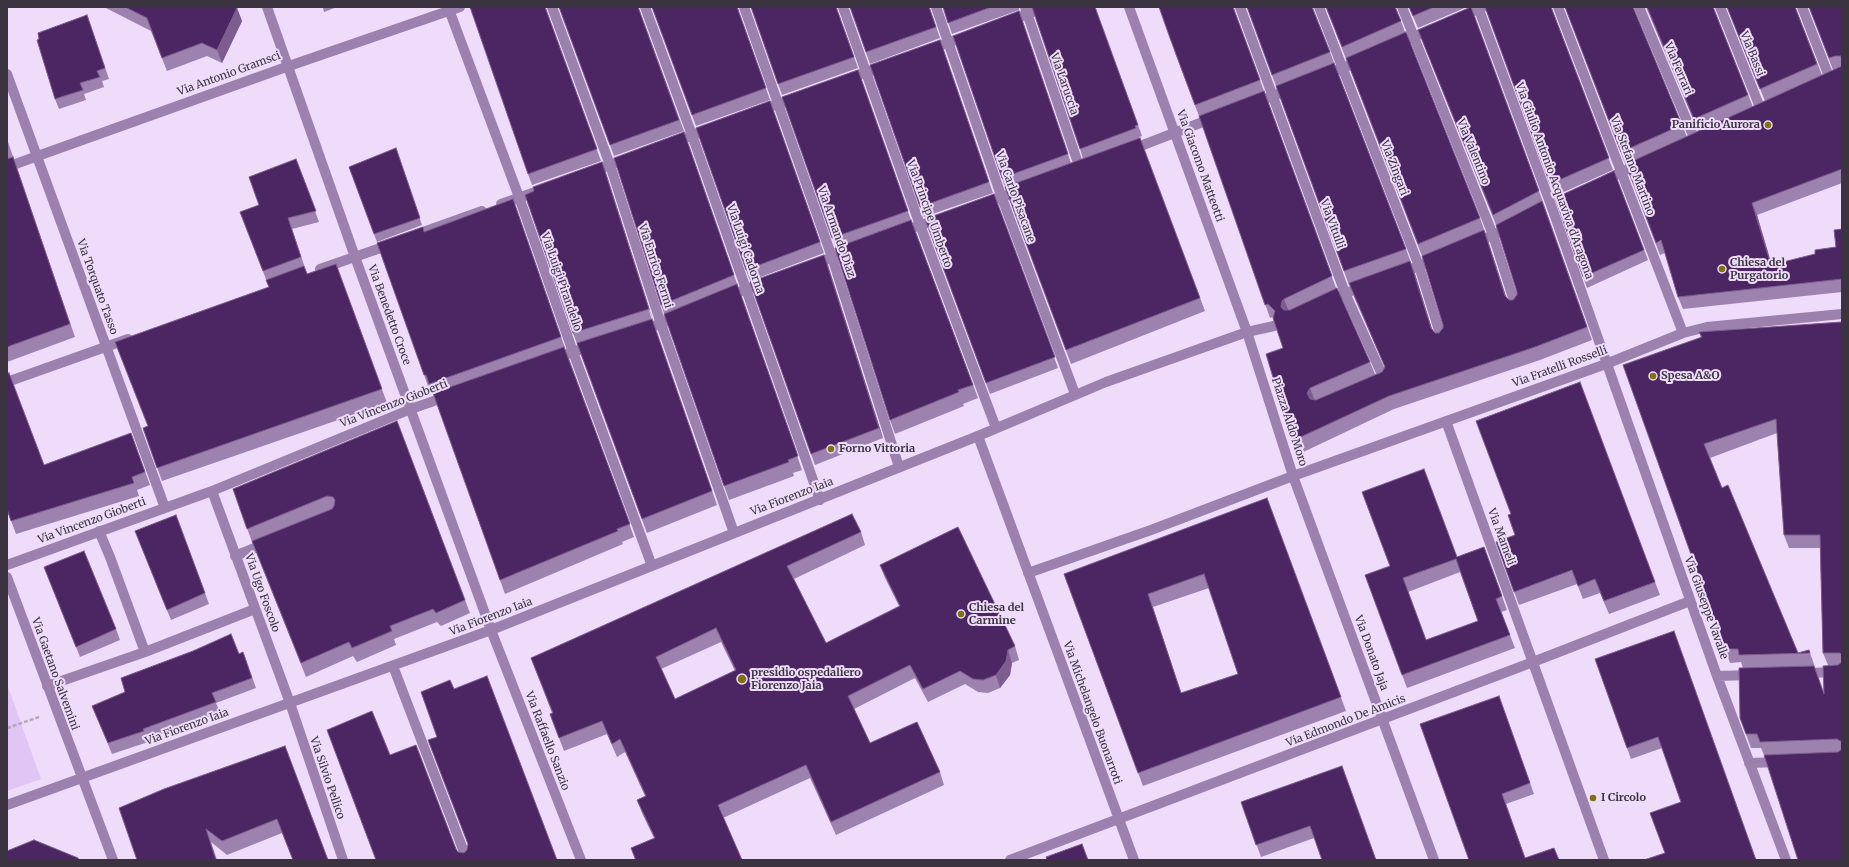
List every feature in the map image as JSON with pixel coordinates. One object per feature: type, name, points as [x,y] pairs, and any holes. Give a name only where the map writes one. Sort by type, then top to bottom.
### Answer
[{"type":"street","name":"Via Benedetto Croce","points":[[267,7],[355,257],[491,630]]},
{"type":"street","name":"Via Antonio Gramsci","points":[[7,167],[448,9],[460,7]]},
{"type":"street","name":"Via Enrico Fermi","points":[[552,7],[610,165],[661,324],[734,533]]},
{"type":"street","name":"Via Luigi Cadorna","points":[[645,7],[692,135],[820,500]]},
{"type":"street","name":"Via Armando Diaz","points":[[744,7],[780,104],[832,257],[898,467]]},
{"type":"street","name":"Via Principe Umberto","points":[[844,7],[920,225],[996,428]]},
{"type":"street","name":"Via Carlo Pisacane","points":[[936,7],[950,42],[1002,198],[1075,394]]},
{"type":"street","points":[[999,24],[1027,10],[1046,7]]},
{"type":"street","name":"Via Giacomo Matteotti","points":[[1129,7],[1247,332]]},
{"type":"street","name":"Via Vitulli","points":[[1240,7],[1344,293],[1384,379],[1371,385]]},
{"type":"street","name":"Via Zingari","points":[[1320,7],[1419,266],[1442,340]]},
{"type":"street","name":"Via Valentino","points":[[1402,7],[1493,235],[1516,307]]},
{"type":"street","name":"Via Stefano Martino","points":[[1558,7],[1683,333]]},
{"type":"street","name":"Via Ferrari","points":[[1640,7],[1695,140]]},
{"type":"street","name":"Via Bassi","points":[[1720,7],[1761,110]]},
{"type":"street","points":[[1802,7],[1826,81],[1842,74]]},
{"type":"street","points":[[1386,49],[1480,8]]},
{"type":"street","name":"Via Giulio Antonio Acquaviva d'Aragona","points":[[1480,8],[1551,205],[1606,364]]},
{"type":"street","name":"Via Luigi Pirandello","points":[[448,9],[519,198],[573,352],[652,566]]},
{"type":"street","name":"Via Laruccia","points":[[1027,10],[1081,169]]},
{"type":"street","points":[[920,53],[978,32]]},
{"type":"street","points":[[1315,79],[1372,56]]},
{"type":"street","points":[[838,82],[897,61]]},
{"type":"street","name":"Via Torquato Tasso","points":[[7,74],[164,508]]},
{"type":"street","points":[[1245,107],[1301,85]]},
{"type":"street","points":[[750,114],[809,93]]},
{"type":"street","points":[[1117,155],[1224,114]]},
{"type":"street","points":[[662,146],[721,124]]},
{"type":"street","points":[[582,175],[640,154]]},
{"type":"street","points":[[1593,185],[1648,160]]},
{"type":"street","points":[[311,272],[547,187]]},
{"type":"street","points":[[972,208],[1030,187]]},
{"type":"street","points":[[891,236],[950,215]]},
{"type":"street","points":[[1466,247],[1519,222]]},
{"type":"street","points":[[804,268],[862,247]]},
{"type":"street","points":[[1389,277],[1446,255]]},
{"type":"street","points":[[718,301],[775,278]]},
{"type":"street","points":[[1318,306],[1344,293],[1374,282]]},
{"type":"street","points":[[632,334],[689,312]]},
{"type":"street","name":"Via Fratelli Rosselli","points":[[1294,476],[1446,420],[1606,364],[1683,333],[1706,328],[1842,314]]},
{"type":"street","points":[[1028,574],[978,436],[1075,394],[1247,332],[1274,326]]},
{"type":"street","name":"Piazza Aldo Moro","points":[[1028,574],[1151,530],[1294,476],[1247,332]]},
{"type":"street","points":[[7,382],[135,336]]},
{"type":"street","points":[[543,362],[602,343]]},
{"type":"street","name":"Via Giuseppe Vavalle","points":[[1606,364],[1717,676],[1786,860]]},
{"type":"street","name":"Via Vincenzo Gioberti","points":[[7,565],[212,491],[411,409],[455,393]]},
{"type":"street","name":"Via Mameli","points":[[1446,420],[1604,860]]},
{"type":"street","name":"Via Fiorenzo Iaia","points":[[7,805],[491,630],[978,436]]},
{"type":"street","name":"Via Donato Jaja","points":[[1294,476],[1434,860]]},
{"type":"street","name":"Via Ugo Foscolo","points":[[212,491],[290,703]]},
{"type":"street","points":[[99,531],[145,652]]},
{"type":"street","points":[[235,556],[278,539]]},
{"type":"street","name":"Via Michelangelo Buonarroti","points":[[1028,574],[1134,860]]},
{"type":"street","name":"Via Gaetano Salvemini","points":[[7,577],[81,778],[113,860]]},
{"type":"street","name":"Via Edmondo De Amicis","points":[[1010,860],[1382,720],[1690,601]]},
{"type":"street","points":[[47,686],[145,652],[255,609]]},
{"type":"street","name":"Via Raffaello Sanzio","points":[[491,630],[581,860]]},
{"type":"street","points":[[393,666],[467,860]]},
{"type":"street","points":[[1795,674],[1842,672]]},
{"type":"street","points":[[1717,676],[1764,674]]},
{"type":"street","name":"Via Silvio Pellico","points":[[290,703],[343,860]]},
{"type":"street","points":[[1749,763],[1788,761]]},
{"type":"path","points":[[7,728],[56,711]]},
{"type":"shaded area","points":[[7,684],[41,779],[7,791]]},
{"type":"building","points":[[125,7],[237,8],[217,50],[202,43],[162,58],[147,18]]},
{"type":"building","points":[[470,7],[545,7],[597,149],[528,174]]},
{"type":"building","points":[[559,7],[638,7],[679,120],[610,145]]},
{"type":"building","points":[[652,7],[737,7],[766,88],[692,115]]},
{"type":"building","points":[[751,7],[836,7],[854,57],[778,84]]},
{"type":"building","points":[[850,7],[929,7],[936,27],[866,52]]},
{"type":"building","points":[[943,7],[991,7],[948,23]]},
{"type":"building","points":[[1032,7],[1095,7],[1138,125],[1135,126],[1136,128],[1080,149]]},
{"type":"building","points":[[1159,7],[1233,7],[1260,80],[1195,105]]},
{"type":"building","points":[[1247,7],[1312,7],[1330,52],[1272,75]]},
{"type":"building","points":[[1326,7],[1395,7],[1401,21],[1342,47]]},
{"type":"building","points":[[1409,7],[1434,7],[1413,16]]},
{"type":"building","points":[[1471,7],[1539,191],[1493,215],[1418,30]]},
{"type":"building","points":[[1485,7],[1551,7],[1609,158],[1550,184]]},
{"type":"building","points":[[1565,7],[1633,7],[1682,125],[1621,152]]},
{"type":"building","points":[[1647,7],[1713,7],[1748,95],[1694,119]]},
{"type":"building","points":[[1727,7],[1795,7],[1817,64],[1760,89]]},
{"type":"building","points":[[1809,7],[1842,7],[1842,58],[1841,56],[1835,56],[1829,58]]},
{"type":"building","points":[[1019,11],[1068,154],[1002,178],[953,36]]},
{"type":"building","points":[[87,15],[105,68],[97,71],[100,77],[80,83],[83,90],[55,99],[37,40],[39,39],[38,33]]},
{"type":"building","points":[[1406,32],[1480,218],[1418,244],[1346,58]]},
{"type":"building","points":[[940,40],[989,182],[920,207],[870,65]]},
{"type":"building","points":[[1334,63],[1406,249],[1344,271],[1276,86]]},
{"type":"building","points":[[1842,66],[1842,169],[1752,203],[1771,265],[1815,254],[1815,250],[1836,247],[1834,230],[1842,229],[1842,279],[1678,297],[1661,240],[1656,243],[1626,164]]},
{"type":"building","points":[[858,70],[908,211],[832,238],[782,97]]},
{"type":"building","points":[[1264,91],[1332,276],[1284,299],[1281,307],[1284,310],[1290,310],[1337,288],[1370,362],[1310,388],[1307,393],[1310,399],[1316,400],[1382,372],[1385,367],[1349,283],[1410,261],[1431,328],[1435,333],[1439,333],[1443,328],[1443,325],[1422,256],[1484,230],[1505,296],[1509,300],[1513,300],[1517,295],[1517,292],[1496,225],[1542,201],[1587,327],[1535,347],[1389,396],[1292,441],[1266,354],[1283,348],[1273,318],[1275,311],[1268,304],[1265,305],[1199,116]]},
{"type":"building","points":[[770,101],[820,242],[746,270],[696,128]]},
{"type":"building","points":[[684,132],[734,275],[661,305],[614,158]]},
{"type":"building","points":[[1140,138],[1200,298],[1066,350],[1005,187]]},
{"type":"building","points":[[396,148],[420,218],[374,234],[349,167]]},
{"type":"building","points":[[13,157],[70,324],[7,347],[7,159]]},
{"type":"building","points":[[296,159],[316,211],[288,218],[301,257],[263,271],[240,212],[259,205],[249,177]]},
{"type":"building","points":[[602,162],[649,309],[573,333],[525,195],[534,191],[533,187]]},
{"type":"building","points":[[1614,171],[1644,250],[1583,277],[1555,198]]},
{"type":"building","points":[[994,194],[1055,357],[986,383],[925,219]]},
{"type":"building","points":[[513,199],[561,337],[429,384],[426,375],[424,375],[377,243],[423,227],[424,232]]},
{"type":"building","points":[[911,220],[973,385],[958,390],[959,392],[890,420],[835,248]]},
{"type":"building","points":[[824,255],[879,428],[811,454],[750,282]]},
{"type":"building","points":[[336,264],[382,389],[157,468],[143,428],[148,426],[115,342],[269,287],[266,280],[304,266],[307,274]]},
{"type":"building","points":[[737,284],[798,456],[788,460],[789,462],[724,486],[664,314]]},
{"type":"building","points":[[652,319],[712,491],[642,519],[577,343]]},
{"type":"building","points":[[1842,322],[1842,655],[1840,653],[1823,653],[1820,535],[1784,535],[1776,419],[1704,444],[1722,488],[1728,485],[1798,653],[1809,650],[1810,653],[1739,655],[1738,649],[1725,649],[1623,365],[1702,337],[1699,332]]},
{"type":"building","points":[[564,347],[630,524],[617,529],[618,531],[500,580],[433,393]]},
{"type":"building","points":[[9,373],[44,465],[131,433],[145,472],[132,477],[134,483],[11,521],[7,509],[7,374]]},
{"type":"building","points":[[1580,382],[1655,582],[1604,601],[1595,579],[1578,586],[1572,570],[1514,592],[1496,542],[1515,535],[1508,515],[1511,514],[1476,421]]},
{"type":"building","points":[[397,421],[465,600],[436,613],[433,609],[390,626],[392,631],[352,648],[349,642],[301,663],[252,541],[332,509],[335,500],[333,497],[327,496],[247,529],[233,489]]},
{"type":"building","points":[[1424,469],[1457,557],[1484,547],[1502,596],[1496,599],[1510,635],[1402,675],[1365,575],[1390,566],[1362,492]],"holes":[[[1456,559],[1478,621],[1426,640],[1403,578]]]},
{"type":"building","points":[[1267,498],[1341,697],[1138,773],[1064,574]],"holes":[[[1204,574],[1238,674],[1181,693],[1148,594]]]},
{"type":"building","points":[[852,514],[861,532],[787,566],[826,643],[900,606],[880,565],[958,527],[1015,646],[1008,650],[1006,661],[996,675],[983,680],[973,679],[960,671],[923,689],[910,665],[848,696],[870,743],[917,722],[940,772],[831,822],[806,765],[718,805],[742,860],[636,860],[631,848],[655,838],[637,800],[646,796],[620,739],[612,744],[602,721],[559,738],[550,714],[553,713],[531,658]],"holes":[[[716,628],[736,670],[675,699],[656,657]]]},
{"type":"building","points":[[176,515],[205,593],[167,610],[135,531]]},
{"type":"building","points":[[84,551],[116,629],[76,647],[44,567]]},
{"type":"building","points":[[1674,631],[1756,860],[1644,860],[1665,853],[1650,813],[1681,802],[1658,737],[1627,748],[1595,659]]},
{"type":"building","points":[[231,634],[239,654],[243,652],[252,678],[212,693],[216,702],[143,729],[144,731],[108,743],[92,706],[125,692],[121,678],[193,651]]},
{"type":"building","points":[[1842,662],[1842,742],[1837,739],[1760,742],[1757,734],[1746,734],[1740,718],[1739,668],[1814,666],[1824,694],[1823,666],[1838,665]]},
{"type":"building","points":[[487,676],[557,860],[376,860],[327,730],[372,711],[390,755],[416,745],[456,849],[458,852],[464,853],[467,850],[468,844],[428,740],[437,737],[421,692],[450,680],[454,689]]},
{"type":"building","points":[[1499,696],[1530,783],[1502,794],[1525,858],[1554,848],[1559,860],[1469,860],[1420,724]]},
{"type":"building","points":[[285,746],[328,860],[293,860],[277,819],[222,841],[206,829],[216,860],[137,860],[119,808],[164,789]]},
{"type":"building","points":[[1842,749],[1842,860],[1798,860],[1764,755],[1838,752]]},
{"type":"building","points":[[1342,766],[1376,860],[1322,860],[1310,826],[1256,845],[1241,802]]},
{"type":"building","points":[[34,840],[78,858],[79,860],[7,860],[7,851]]},
{"type":"building","points":[[1082,844],[1088,860],[1047,860],[1046,857]]},
{"type":"place","name":"Panificio Aurora","points":[[1768,125]]},
{"type":"place","name":"Chiesa del Purgatorio","points":[[1722,269]]},
{"type":"place","name":"Spesa A&O","points":[[1653,376]]},
{"type":"place","name":"Forno Vittoria","points":[[831,449]]},
{"type":"place","name":"Chiesa del Carmine","points":[[961,614]]},
{"type":"place","name":"presidio ospedaliero Fiorenzo Jaia","points":[[742,679]]},
{"type":"place","name":"I Circolo","points":[[1593,798]]}]
